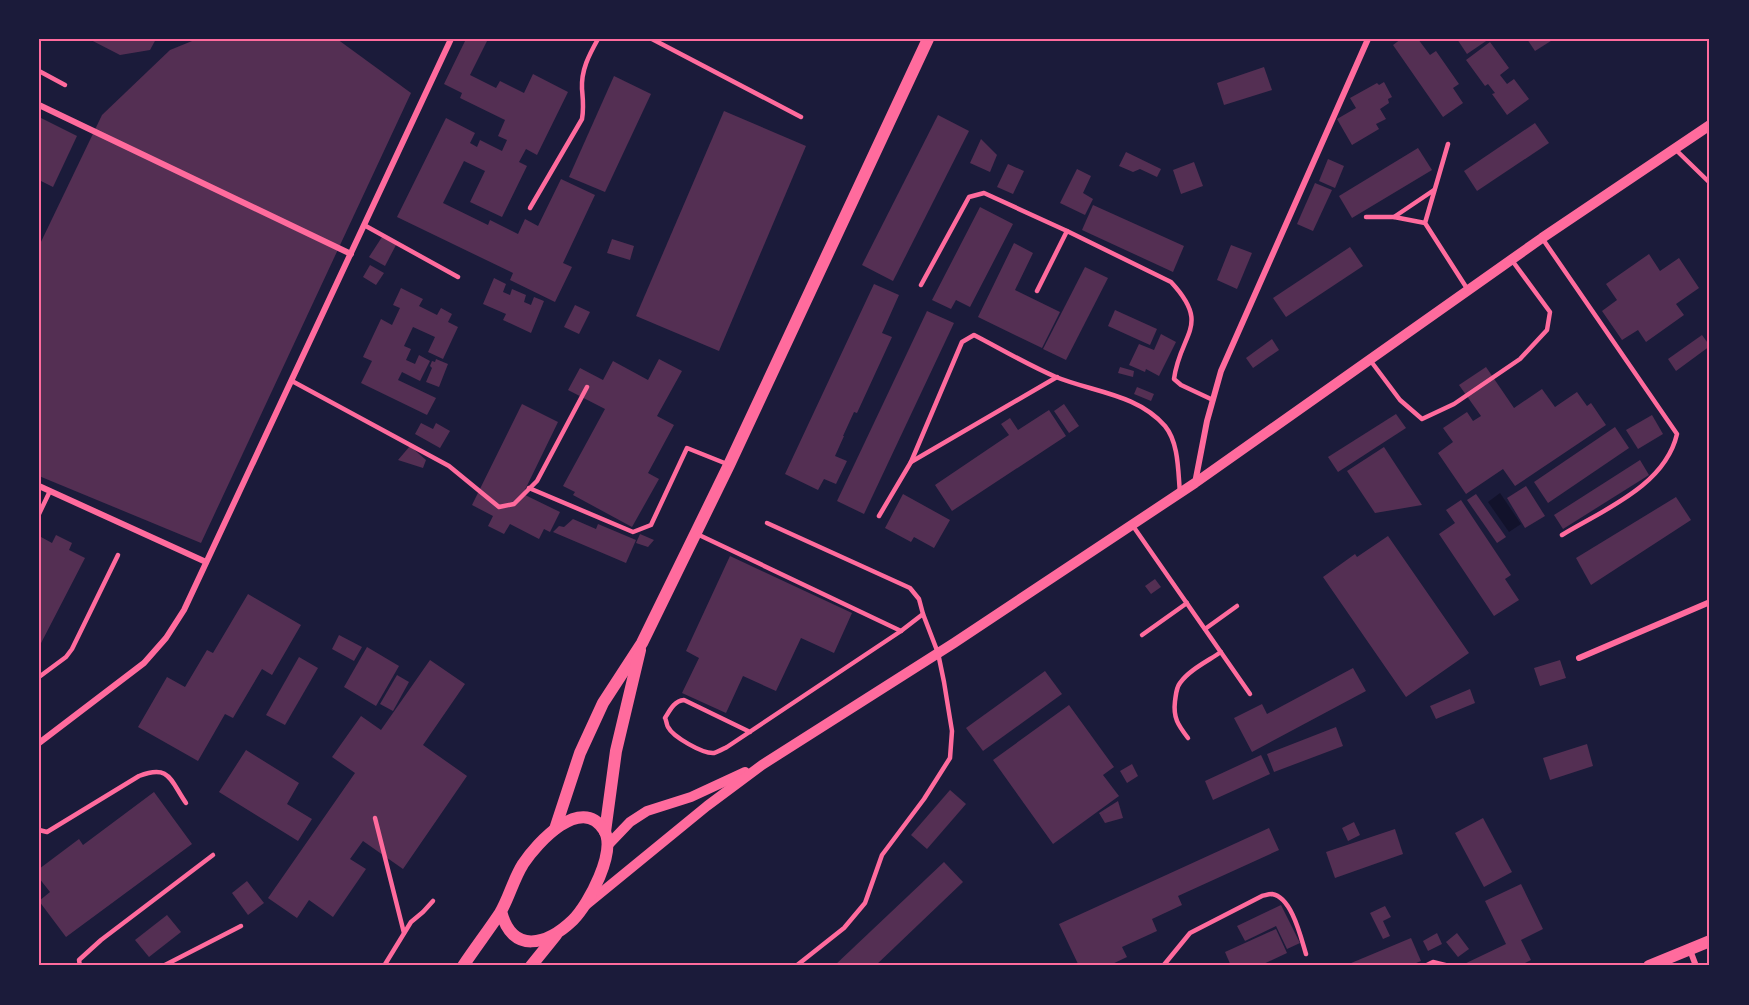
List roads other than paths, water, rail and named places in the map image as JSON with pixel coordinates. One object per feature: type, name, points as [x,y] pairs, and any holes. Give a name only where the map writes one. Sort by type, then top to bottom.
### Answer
[{"type":"main road","points":[[555,829],[580,753],[603,703],[642,643],[696,533],[928,39]]},
{"type":"main road","points":[[501,911],[507,929],[519,940],[529,942],[543,940],[559,931],[573,920],[583,907],[606,858],[608,845],[605,832],[616,751],[642,643]]},
{"type":"main road","points":[[464,966],[501,911],[523,864],[539,844],[555,829],[580,816],[589,817],[605,832]]},
{"type":"main road","points":[[531,966],[559,931]]},
{"type":"main road","points":[[1649,966],[1710,941]]},
{"type":"street","points":[[39,743],[144,663],[166,638],[184,610],[451,39]]},
{"type":"street","points":[[1195,483],[1207,421],[1221,371],[1368,39]]},
{"type":"street","points":[[39,105],[351,254]]},
{"type":"street","points":[[583,907],[707,806],[762,765],[938,653],[1195,483],[1511,259],[1710,125]]},
{"type":"street","points":[[39,486],[206,562]]},
{"type":"street","points":[[1579,658],[1710,602]]},
{"type":"street","points":[[608,845],[630,822],[646,811],[691,797],[762,765]]},
{"type":"street","points":[[1690,950],[1696,966]]},
{"type":"lane","points":[[530,208],[582,118],[585,63],[598,39]]},
{"type":"lane","points":[[652,39],[801,117]]},
{"type":"lane","points":[[39,71],[65,85]]},
{"type":"lane","points":[[1425,223],[1448,144]]},
{"type":"lane","points":[[1674,148],[1710,183]]},
{"type":"lane","points":[[1394,217],[1435,189]]},
{"type":"lane","points":[[921,285],[969,196],[984,193],[1171,282],[1184,296],[1191,310],[1193,322],[1174,379],[1180,386],[1213,400]]},
{"type":"lane","points":[[1366,217],[1394,217],[1425,223],[1468,290]]},
{"type":"lane","points":[[364,225],[458,277]]},
{"type":"lane","points":[[1037,291],[1067,231]]},
{"type":"lane","points":[[1542,238],[1677,434],[1674,446],[1665,462],[1650,479],[1562,536]]},
{"type":"lane","points":[[1370,360],[1400,400],[1422,419],[1454,404],[1520,359],[1547,330],[1550,312],[1511,259]]},
{"type":"lane","points":[[879,516],[912,462],[962,342],[974,335],[1057,377],[1122,398],[1146,410],[1165,426],[1172,439],[1180,493]]},
{"type":"lane","points":[[912,462],[1057,377]]},
{"type":"lane","points":[[292,381],[449,466],[499,507],[514,504],[537,481],[587,387]]},
{"type":"lane","points":[[529,488],[633,532],[651,525],[687,447],[729,465]]},
{"type":"lane","points":[[39,514],[50,491]]},
{"type":"lane","points":[[1132,523],[1250,694]]},
{"type":"lane","points":[[767,524],[910,588],[919,599],[938,653],[952,731],[950,758],[924,799],[882,855],[865,903],[844,928],[796,966]]},
{"type":"lane","points":[[696,533],[901,631]]},
{"type":"lane","points":[[39,677],[66,657],[72,649],[118,555]]},
{"type":"lane","points":[[1142,635],[1187,603]]},
{"type":"lane","points":[[1205,629],[1237,606]]},
{"type":"lane","points":[[750,732],[684,700],[679,700],[672,706],[665,718],[667,727],[676,735],[696,748],[711,754],[750,732],[923,614]]},
{"type":"lane","points":[[1188,738],[1175,720],[1173,713],[1177,688],[1188,674],[1221,652]]},
{"type":"lane","points":[[39,830],[47,832],[151,771],[160,770],[166,774],[186,803]]},
{"type":"lane","points":[[375,818],[404,933]]},
{"type":"lane","points":[[80,966],[79,960],[101,940],[213,855]]},
{"type":"lane","points":[[1163,966],[1190,933],[1262,896],[1273,894],[1280,898],[1295,918],[1306,954]]},
{"type":"lane","points":[[384,966],[411,922],[433,901]]},
{"type":"lane","points":[[163,966],[241,926]]},
{"type":"lane","points":[[1425,966],[1433,962],[1449,966]]}]
